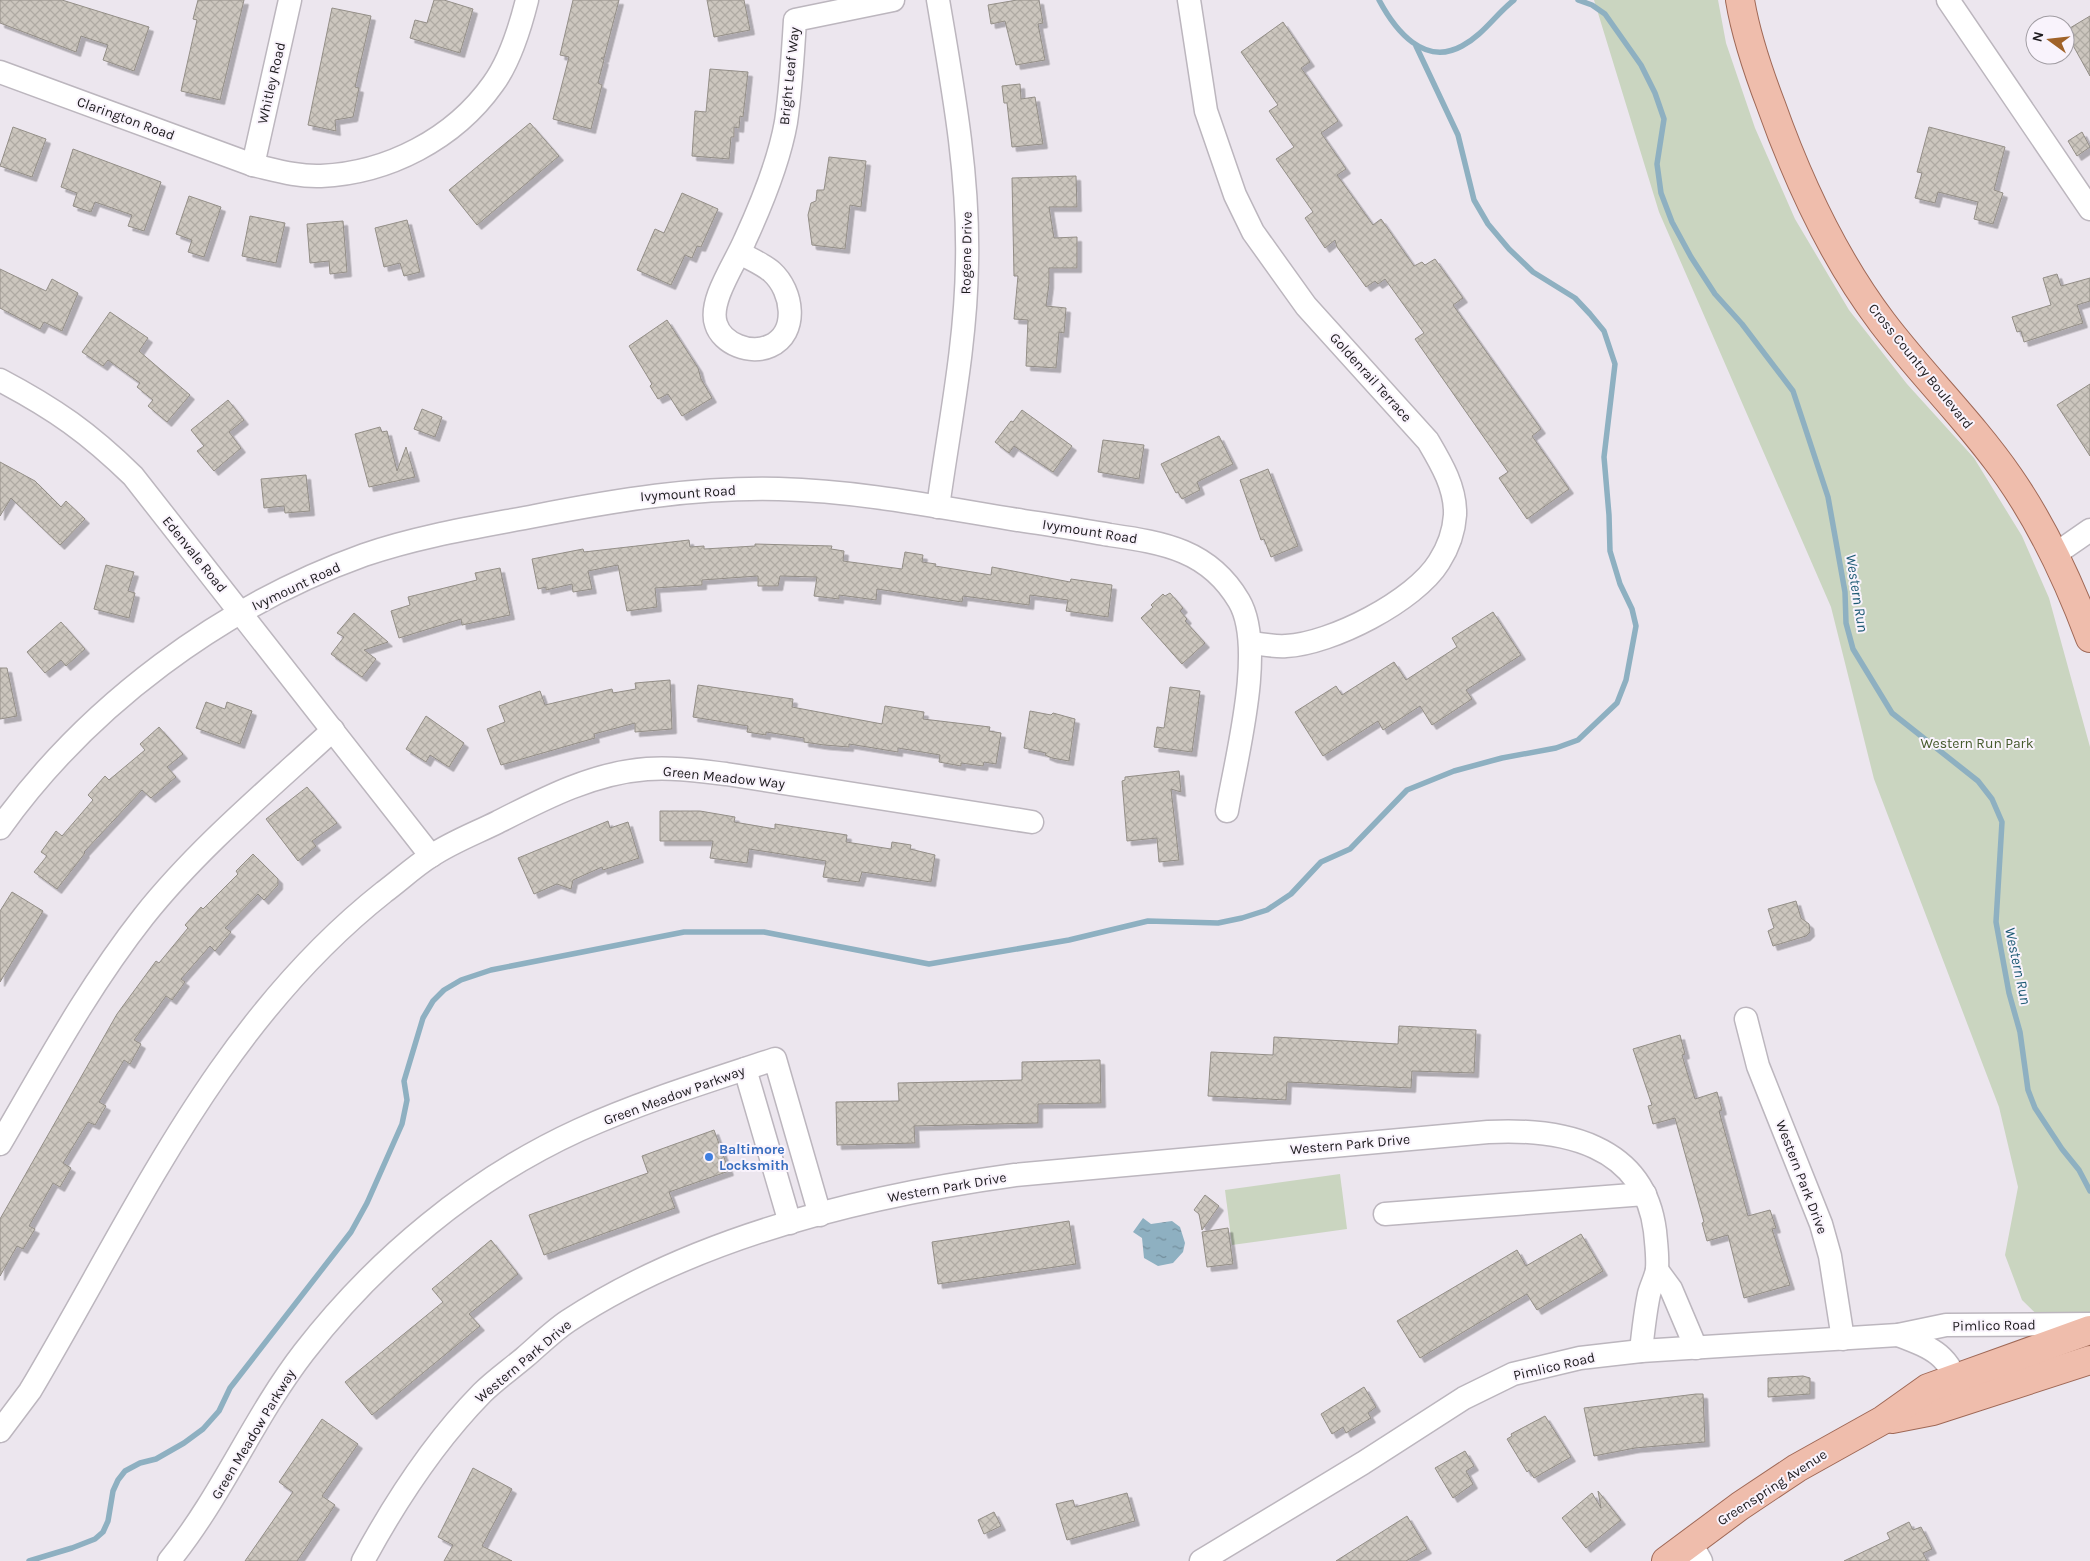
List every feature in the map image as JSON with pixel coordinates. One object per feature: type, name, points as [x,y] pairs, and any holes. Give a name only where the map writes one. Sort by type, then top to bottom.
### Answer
[{"type":"main road","name":"Cross Country Boulevard","points":[[1740,0],[1744,21],[1778,125],[1826,234],[1854,281],[1882,322],[1983,442],[2010,478],[2054,555],[2090,638]]},
{"type":"main road","name":"Greenspring Avenue","points":[[1666,1561],[1696,1552],[1797,1468],[1883,1420],[1933,1410],[1960,1388],[2090,1330]]},
{"type":"main road","name":"Greenspring Avenue","points":[[1960,1388],[2090,1360]]},
{"type":"street","name":"Whitley Road","points":[[253,165],[290,0]]},
{"type":"street","name":"Clarington Road","points":[[0,72],[253,165],[293,174],[320,176],[381,166],[409,155],[471,111],[494,83],[509,55],[527,0]]},
{"type":"street","name":"Bright Leaf Way","points":[[740,253],[761,205],[786,124],[795,20],[892,0]]},
{"type":"street","name":"Rogene Drive","points":[[938,0],[961,133],[966,188],[968,263],[964,323],[938,507]]},
{"type":"street","name":"Goldenrail Terrace","points":[[1190,0],[1206,111],[1235,195],[1253,232],[1306,306],[1428,441],[1443,465],[1451,489],[1455,514],[1451,537],[1438,563],[1420,582],[1385,610],[1349,630],[1308,642],[1285,646],[1251,643]]},
{"type":"street","points":[[1948,0],[2090,209]]},
{"type":"street","name":"Edenvale Road","points":[[0,380],[65,417],[101,444],[133,476],[431,856]]},
{"type":"street","name":"Ivymount Road","points":[[4,815],[91,724],[156,669],[241,612],[274,593],[314,574],[419,538],[611,501],[677,492],[782,489],[854,495],[938,507],[1176,547],[1203,561],[1224,579],[1247,617],[1251,643],[1249,680],[1227,811]]},
{"type":"street","points":[[2054,555],[2090,530]]},
{"type":"street","points":[[0,1144],[83,1002],[144,915],[240,816],[333,730]]},
{"type":"street","name":"Green Meadow Way","points":[[431,856],[539,801],[584,782],[617,773],[647,769],[689,770],[726,774],[1032,822]]},
{"type":"street","points":[[0,1431],[30,1391],[190,1113],[247,1032],[288,981],[320,948],[357,914],[431,856]]},
{"type":"street","name":"Western Park Drive","points":[[1746,1019],[1758,1066],[1821,1224],[1830,1256],[1843,1339]]},
{"type":"street","name":"Green Meadow Parkway","points":[[169,1561],[192,1534],[214,1500],[258,1420],[304,1352],[368,1279],[409,1241],[477,1189],[578,1131],[656,1098],[776,1059],[820,1215]]},
{"type":"street","points":[[746,1069],[790,1223]]},
{"type":"street","name":"Western Park Drive","points":[[363,1561],[403,1490],[437,1444],[484,1392],[566,1322],[622,1289],[685,1259],[790,1223],[950,1184],[1015,1175],[1511,1131],[1556,1134],[1597,1147],[1618,1160],[1628,1170],[1645,1194],[1654,1220],[1657,1270],[1649,1295],[1641,1351]]},
{"type":"street","points":[[1385,1214],[1645,1194]]},
{"type":"street","points":[[1657,1270],[1671,1289],[1696,1348]]},
{"type":"street","name":"Pimlico Road","points":[[1201,1561],[1464,1398],[1513,1374],[1580,1358],[1641,1351],[1898,1335],[1946,1325],[2090,1324]]},
{"type":"street","name":"Pimlico Road","points":[[1898,1335],[1930,1347],[1944,1357],[1960,1388]]},
{"type":"green space","name":"Western Run Park","points":[[1594,0],[1718,0],[1726,43],[1755,128],[1795,219],[1849,310],[1907,384],[1974,458],[2022,536],[2049,598],[2090,747],[2090,1366],[2022,1300],[2005,1255],[2018,1187],[1999,1107],[1874,779],[1831,607],[1659,212]]},
{"type":"green space","points":[[1340,1174],[1347,1229],[1232,1245],[1225,1190]]},
{"type":"water","points":[[1143,1218],[1151,1224],[1172,1221],[1180,1227],[1185,1243],[1183,1252],[1173,1263],[1158,1266],[1144,1258],[1142,1238],[1133,1232]]},
{"type":"building","points":[[0,0],[62,0],[149,27],[134,71],[103,60],[108,45],[81,36],[76,52],[0,23]]},
{"type":"building","points":[[198,0],[244,0],[220,100],[181,91],[197,20],[193,19]]},
{"type":"building","points":[[434,0],[444,0],[473,9],[460,53],[410,38],[415,20],[427,23]]},
{"type":"building","points":[[573,0],[619,0],[604,58],[601,58],[604,60],[598,83],[602,85],[591,129],[553,119],[569,57],[560,55]]},
{"type":"building","points":[[707,0],[744,0],[750,30],[714,37]]},
{"type":"building","points":[[1017,0],[1039,0],[1043,23],[1038,24],[1045,60],[1016,65],[1005,21],[991,24],[988,5]]},
{"type":"building","points":[[332,8],[371,16],[355,87],[359,88],[353,117],[335,120],[336,131],[308,125]]},
{"type":"building","points":[[2090,16],[2090,76],[2075,49],[2075,25]]},
{"type":"building","points":[[1283,22],[1310,62],[1301,68],[1338,121],[1321,133],[1346,169],[1337,175],[1373,225],[1381,219],[1414,266],[1422,262],[1425,265],[1435,259],[1463,298],[1453,305],[1541,429],[1532,436],[1569,489],[1527,519],[1499,478],[1508,472],[1415,339],[1424,333],[1385,279],[1378,284],[1375,281],[1366,287],[1337,247],[1335,240],[1325,248],[1305,218],[1313,212],[1276,159],[1294,147],[1269,111],[1278,105],[1241,52]]},
{"type":"building","points":[[710,69],[748,72],[743,117],[740,116],[739,128],[734,127],[734,137],[731,137],[729,159],[692,156],[695,111],[706,112]]},
{"type":"building","points":[[1020,84],[1021,99],[1035,97],[1043,144],[1012,147],[1007,103],[1004,103],[1002,86]]},
{"type":"building","points":[[530,123],[559,156],[477,225],[449,190]]},
{"type":"building","points":[[13,127],[46,139],[32,177],[0,166]]},
{"type":"building","points":[[1929,127],[2005,147],[1994,190],[2003,193],[1993,224],[1974,219],[1978,202],[1938,192],[1935,203],[1915,198],[1922,173],[1917,172]]},
{"type":"building","points":[[2082,132],[2090,147],[2077,156],[2068,141]]},
{"type":"building","points":[[73,149],[161,182],[144,231],[128,226],[132,215],[95,202],[91,212],[73,206],[77,193],[61,187]]},
{"type":"building","points":[[829,157],[866,161],[861,207],[850,205],[845,249],[812,245],[808,215],[811,203],[816,201],[817,190],[824,190]]},
{"type":"building","points":[[1076,176],[1077,207],[1049,207],[1054,238],[1077,237],[1077,268],[1049,268],[1046,306],[1066,308],[1064,333],[1059,332],[1056,368],[1026,366],[1028,320],[1014,319],[1018,276],[1014,276],[1012,178]]},
{"type":"building","points":[[682,193],[718,209],[701,247],[697,246],[692,258],[685,255],[671,285],[637,270],[655,229],[664,233]]},
{"type":"building","points":[[189,196],[221,207],[204,257],[188,252],[192,240],[176,234]]},
{"type":"building","points":[[250,216],[285,223],[276,263],[242,256]]},
{"type":"building","points":[[407,220],[420,272],[404,276],[400,263],[384,267],[375,228]]},
{"type":"building","points":[[343,221],[347,272],[330,274],[329,261],[310,263],[307,224]]},
{"type":"building","points":[[0,269],[46,291],[52,279],[78,293],[62,331],[44,322],[40,329],[0,308]]},
{"type":"building","points":[[2057,274],[2061,286],[2090,278],[2090,301],[2077,305],[2083,323],[2024,342],[2021,331],[2017,332],[2012,317],[2051,305],[2043,278]]},
{"type":"building","points":[[110,312],[148,338],[139,351],[190,395],[167,422],[148,406],[153,400],[137,387],[140,383],[108,360],[103,366],[82,352]]},
{"type":"building","points":[[667,320],[698,368],[701,379],[712,398],[682,416],[668,394],[658,399],[650,386],[652,384],[629,346]]},
{"type":"building","points":[[2090,384],[2090,456],[2057,405]]},
{"type":"building","points":[[228,400],[244,420],[229,432],[241,448],[214,471],[197,451],[204,446],[191,430]]},
{"type":"building","points":[[422,409],[442,417],[435,437],[414,429]]},
{"type":"building","points":[[1022,410],[1072,446],[1053,472],[1014,446],[1009,453],[995,442]]},
{"type":"building","points":[[380,427],[382,432],[387,431],[397,471],[406,447],[415,477],[369,487],[355,434]]},
{"type":"building","points":[[1219,436],[1233,464],[1197,482],[1200,490],[1182,499],[1178,492],[1176,493],[1161,464]]},
{"type":"building","points":[[1103,440],[1144,445],[1139,479],[1098,472]]},
{"type":"building","points":[[0,462],[35,481],[61,507],[66,501],[85,519],[60,545],[11,498],[0,516]]},
{"type":"building","points":[[1268,469],[1298,546],[1271,557],[1264,539],[1261,540],[1240,480]]},
{"type":"building","points":[[306,475],[310,511],[285,513],[284,506],[264,508],[261,479]]},
{"type":"building","points":[[689,540],[690,547],[704,546],[704,549],[755,546],[755,544],[832,546],[831,549],[844,551],[843,561],[902,569],[905,552],[923,555],[922,562],[936,564],[935,566],[991,575],[992,567],[1070,582],[1071,579],[1112,585],[1108,617],[1066,611],[1068,600],[1030,595],[1029,605],[963,596],[962,602],[877,589],[876,600],[839,595],[839,599],[814,596],[817,577],[780,576],[778,586],[758,586],[758,576],[702,580],[702,585],[655,588],[657,607],[627,611],[618,565],[588,571],[592,589],[573,592],[572,584],[546,590],[546,587],[538,589],[532,559],[583,549],[584,552]]},
{"type":"building","points":[[106,565],[134,572],[128,591],[135,593],[129,618],[94,609]]},
{"type":"building","points":[[500,568],[510,615],[462,625],[461,619],[399,638],[391,611],[410,605],[408,597],[477,580],[475,573]]},
{"type":"building","points":[[1170,593],[1183,608],[1180,611],[1187,619],[1185,621],[1205,643],[1182,664],[1141,618],[1163,594],[1165,596]]},
{"type":"building","points":[[1493,612],[1521,655],[1466,690],[1472,699],[1432,725],[1420,706],[1383,730],[1378,721],[1323,756],[1295,712],[1336,686],[1342,695],[1394,662],[1406,680],[1457,647],[1452,638]]},
{"type":"building","points":[[354,613],[388,642],[364,650],[376,659],[362,677],[331,654],[344,637],[337,633]]},
{"type":"building","points":[[61,622],[85,649],[66,666],[61,660],[45,673],[27,652]]},
{"type":"building","points":[[0,668],[7,668],[17,716],[0,719]]},
{"type":"building","points":[[670,680],[672,729],[635,732],[635,723],[594,734],[595,738],[501,765],[487,729],[505,722],[499,706],[540,691],[545,705],[612,689],[613,693],[636,689],[635,683]]},
{"type":"building","points":[[698,685],[793,699],[792,707],[882,724],[885,706],[924,712],[923,719],[990,727],[989,731],[1001,733],[996,764],[984,762],[983,766],[961,763],[961,766],[939,762],[940,755],[898,748],[898,752],[849,744],[849,747],[824,745],[804,742],[804,738],[766,732],[766,735],[747,732],[748,726],[693,717]]},
{"type":"building","points":[[1170,687],[1200,691],[1192,752],[1154,747],[1157,727],[1164,728]]},
{"type":"building","points":[[206,702],[225,709],[227,702],[252,711],[240,744],[196,728]]},
{"type":"building","points":[[1030,711],[1051,715],[1053,713],[1075,719],[1069,761],[1052,758],[1045,755],[1046,753],[1024,748]]},
{"type":"building","points":[[426,716],[464,743],[449,767],[430,755],[426,762],[406,749]]},
{"type":"building","points":[[159,727],[183,754],[167,767],[176,777],[151,798],[142,790],[84,852],[57,889],[34,872],[47,856],[41,852],[56,831],[62,836],[93,800],[88,795],[105,776],[109,780],[145,750],[140,744]]},
{"type":"building","points":[[1179,771],[1181,792],[1171,789],[1179,860],[1159,862],[1157,838],[1127,841],[1122,781],[1125,780],[1125,777]]},
{"type":"building","points":[[307,787],[337,823],[312,841],[316,846],[298,861],[266,819]]},
{"type":"building","points":[[660,811],[700,811],[735,817],[734,822],[775,829],[775,824],[847,835],[846,842],[891,849],[892,842],[911,845],[910,849],[935,855],[931,882],[862,872],[859,882],[823,877],[826,861],[749,849],[747,863],[710,858],[713,841],[660,841]]},
{"type":"building","points":[[608,821],[610,828],[628,822],[639,858],[603,870],[602,867],[573,880],[571,889],[557,884],[534,894],[518,858]]},
{"type":"building","points":[[253,854],[278,879],[278,885],[264,900],[258,894],[225,928],[231,932],[215,951],[210,946],[181,979],[185,982],[172,1000],[166,996],[134,1040],[141,1044],[130,1064],[124,1060],[99,1102],[106,1106],[95,1125],[88,1122],[63,1163],[71,1168],[60,1187],[53,1183],[29,1226],[35,1229],[23,1249],[17,1246],[0,1276],[0,1219],[117,1014],[156,961],[159,963],[188,928],[185,925],[201,907],[203,909],[238,874],[236,871]]},
{"type":"building","points":[[12,892],[43,911],[0,982],[0,911]]},
{"type":"building","points":[[1796,901],[1801,918],[1809,924],[1810,932],[1806,936],[1773,946],[1768,931],[1774,928],[1768,909]]},
{"type":"building","points":[[1399,1026],[1476,1030],[1474,1073],[1412,1071],[1411,1088],[1287,1082],[1286,1100],[1208,1096],[1211,1052],[1273,1055],[1274,1037],[1398,1044]]},
{"type":"building","points":[[1680,1035],[1685,1054],[1682,1055],[1695,1099],[1717,1092],[1722,1110],[1719,1111],[1748,1216],[1770,1210],[1776,1228],[1772,1229],[1790,1285],[1744,1298],[1728,1235],[1707,1241],[1702,1223],[1704,1222],[1675,1118],[1653,1124],[1648,1106],[1652,1105],[1633,1049]]},
{"type":"building","points":[[1100,1060],[1101,1103],[1038,1104],[1038,1123],[914,1126],[915,1143],[837,1145],[836,1102],[899,1101],[898,1083],[1022,1080],[1022,1062]]},
{"type":"building","points":[[714,1130],[729,1171],[669,1192],[675,1208],[544,1255],[529,1215],[648,1173],[642,1156]]},
{"type":"building","points":[[1205,1195],[1219,1206],[1202,1230],[1199,1214],[1194,1210]]},
{"type":"building","points":[[1069,1221],[1076,1264],[938,1284],[932,1242]]},
{"type":"building","points":[[1228,1228],[1233,1264],[1207,1267],[1202,1232]]},
{"type":"building","points":[[1581,1234],[1603,1271],[1537,1310],[1527,1294],[1420,1358],[1397,1321],[1517,1250],[1526,1266]]},
{"type":"building","points":[[491,1240],[518,1274],[469,1314],[480,1326],[372,1415],[345,1382],[443,1302],[432,1289]]},
{"type":"building","points":[[1803,1376],[1810,1378],[1810,1394],[1768,1397],[1768,1378]]},
{"type":"building","points":[[1364,1387],[1376,1407],[1368,1413],[1371,1418],[1346,1433],[1343,1427],[1332,1434],[1321,1414]]},
{"type":"building","points":[[1703,1394],[1705,1442],[1635,1448],[1594,1456],[1584,1408]]},
{"type":"building","points":[[1545,1416],[1571,1457],[1534,1478],[1529,1470],[1527,1472],[1507,1439],[1512,1436],[1511,1434]]},
{"type":"building","points":[[322,1419],[358,1444],[322,1496],[335,1505],[297,1561],[245,1561],[293,1492],[279,1482]]},
{"type":"building","points":[[1465,1451],[1474,1466],[1466,1471],[1473,1484],[1453,1498],[1435,1468]]},
{"type":"building","points":[[473,1468],[512,1489],[482,1546],[512,1561],[444,1561],[453,1545],[438,1537]]},
{"type":"building","points":[[1598,1491],[1621,1520],[1586,1548],[1562,1518],[1592,1493],[1601,1508]]},
{"type":"building","points":[[1127,1493],[1135,1521],[1067,1540],[1056,1504],[1073,1500],[1075,1507]]},
{"type":"building","points":[[994,1512],[1001,1526],[984,1534],[978,1520]]},
{"type":"building","points":[[1407,1516],[1427,1549],[1406,1561],[1336,1561]]},
{"type":"building","points":[[1909,1522],[1913,1530],[1921,1527],[1932,1549],[1923,1553],[1927,1561],[1844,1561],[1890,1539],[1887,1533]]},
{"type":"waterway","name":"Western Run","points":[[1379,0],[1393,23],[1402,33],[1423,49],[1435,52],[1448,51],[1470,41],[1514,0]]},
{"type":"waterway","name":"Western Run","points":[[1578,0],[1592,5],[1605,14],[1641,65],[1655,93],[1664,119],[1657,164],[1661,193],[1672,222],[1691,257],[1715,294],[1742,324],[1793,391],[1828,497],[1845,592],[1846,623],[1853,649],[1892,713],[1978,781],[1992,799],[2002,822],[1996,922],[2009,993],[2020,1032],[2028,1090],[2035,1108],[2062,1149],[2079,1170],[2090,1191]]},
{"type":"waterway","points":[[29,1561],[95,1539],[103,1532],[108,1521],[113,1491],[125,1471],[140,1463],[156,1459],[184,1443],[203,1429],[219,1411],[230,1388],[351,1232],[367,1203],[402,1124],[407,1100],[404,1081],[423,1018],[433,1001],[444,990],[461,980],[491,970],[684,932],[764,932],[929,964],[1069,940],[1148,921],[1218,923],[1242,918],[1267,910],[1291,894],[1321,862],[1350,849],[1407,790],[1454,771],[1502,758],[1556,748],[1578,740],[1617,703],[1626,680],[1636,626],[1632,609],[1620,584],[1610,551],[1604,457],[1615,364],[1604,331],[1590,314],[1575,298],[1533,272],[1509,249],[1488,224],[1474,200],[1458,135],[1416,46]]},
{"type":"place","name":"Baltimore Locksmith","points":[[709,1157]]}]
